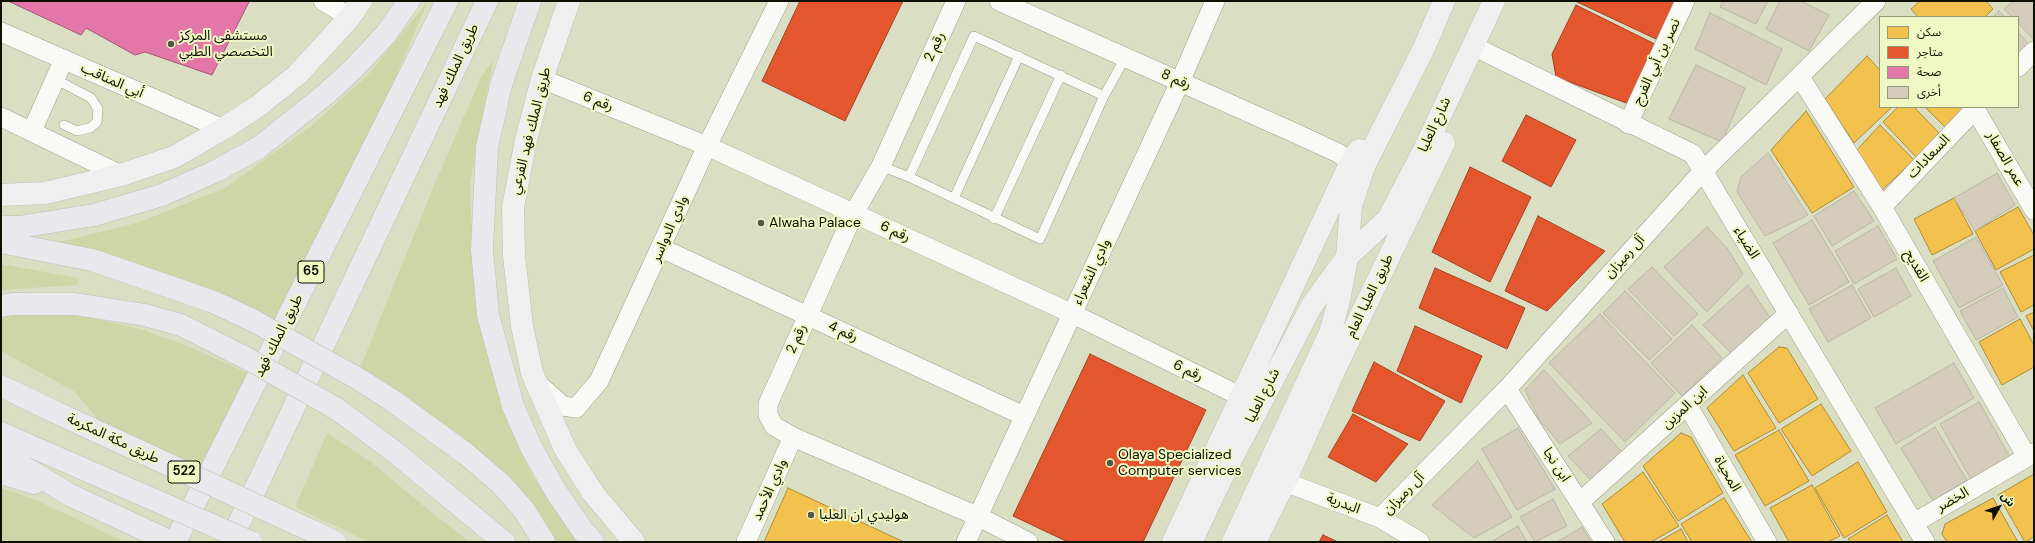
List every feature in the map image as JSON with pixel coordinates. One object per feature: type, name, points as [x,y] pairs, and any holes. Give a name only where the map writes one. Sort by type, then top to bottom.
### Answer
[{"type":"highway","points":[[1,227],[19,227],[94,215],[162,195],[216,171],[258,148],[326,94],[353,69],[386,34],[409,1]]},
{"type":"highway","name":"طريق الملك فهد","points":[[175,542],[447,1]]},
{"type":"highway","name":"طريق الملك فهد","points":[[230,542],[487,1]]},
{"type":"highway","points":[[530,1],[501,85],[487,147],[482,250],[488,315],[513,406],[531,447],[555,490],[592,542]]},
{"type":"highway","points":[[1,242],[92,260],[216,303],[254,321],[357,378],[393,401],[466,454],[501,484],[524,510],[544,542]]},
{"type":"highway","points":[[1,306],[12,304],[75,304],[145,315],[181,326],[250,360],[337,409],[396,453],[504,542]]},
{"type":"highway","name":"طريق مكة المكرمة","points":[[1,386],[335,542]]},
{"type":"highway","points":[[1,433],[251,542]]},
{"type":"highway","points":[[1,453],[70,495],[171,542]]},
{"type":"highway","points":[[1,473],[70,495]]},
{"type":"main road","name":"طريق الملك فهد الفرعي","points":[[569,1],[542,79],[526,140],[513,207],[514,256],[522,326],[532,373],[565,449],[593,493],[634,542]]},
{"type":"main road","name":"شارع العليا","points":[[1233,542],[1330,333],[1339,301],[1352,206],[1364,166],[1424,48],[1444,1]]},
{"type":"main road","name":"شارع العليا","points":[[1191,542],[1222,477],[1294,336],[1312,305],[1346,257],[1388,219],[1425,148],[1494,1]]},
{"type":"main road","points":[[1,195],[45,193],[121,175],[174,157],[223,129],[258,106],[297,75],[355,9]]},
{"type":"main road","name":"طريق العليا العام","points":[[1255,542],[1285,482],[1335,369],[1450,132],[1473,46]]},
{"type":"main road","points":[[1173,542],[1351,162],[1424,48]]},
{"type":"street","points":[[323,1],[355,9]]},
{"type":"street","name":"وادي الدواسر","points":[[535,381],[562,406],[576,408],[599,381],[707,146],[778,1]]},
{"type":"street","name":"رقم 2","points":[[956,1],[881,166],[854,213],[768,404],[768,415],[774,426],[793,437],[977,516],[1028,542]]},
{"type":"street","name":"وادي الشعراء","points":[[966,542],[1180,82],[1215,1]]},
{"type":"street","name":"نصر بن أبي الفرج","points":[[1628,124],[1685,1]]},
{"type":"street","name":"آل رميزان","points":[[1380,518],[1507,389],[1702,172],[1876,1]]},
{"type":"street","name":"رقم 8","points":[[1009,3],[1125,58],[1311,140],[1338,153],[1351,162]]},
{"type":"street","name":"أبي المناقب","points":[[1,32],[223,129]]},
{"type":"street","name":"الضياء","points":[[1473,46],[1628,124],[1693,154],[1702,172],[1789,313],[1925,542]]},
{"type":"street","points":[[2019,66],[2034,51]]},
{"type":"street","points":[[32,131],[54,79],[64,60]]},
{"type":"street","name":"القديح","points":[[1800,77],[1882,207],[2031,455]]},
{"type":"street","name":"رقم 6","points":[[542,79],[707,146],[1073,314],[1242,397]]},
{"type":"street","name":"السعادات","points":[[1882,207],[1976,108]]},
{"type":"street","name":"عمر الصفار","points":[[1976,108],[2034,210]]},
{"type":"street","points":[[1,117],[121,175]]},
{"type":"street","name":"رقم 4","points":[[661,248],[1024,416]]},
{"type":"street","name":"ابن المزين","points":[[1580,502],[1688,406],[1789,313]]},
{"type":"street","name":"ابن نجا","points":[[1507,389],[1605,542]]},
{"type":"street","name":"المحياة","points":[[1688,406],[1767,542]]},
{"type":"street","name":"وادي الأحمد","points":[[746,542],[793,437]]},
{"type":"street","name":"الخضر","points":[[1914,522],[2031,455]]},
{"type":"street","name":"البدرية","points":[[1285,482],[1380,518],[1420,542]]},
{"type":"lane","points":[[909,177],[974,36],[1104,96]]},
{"type":"lane","points":[[954,198],[1019,56]]},
{"type":"lane","points":[[881,166],[909,177],[994,219],[1040,239],[1104,96],[1125,58]]},
{"type":"lane","points":[[994,219],[1061,75]]},
{"type":"lane","points":[[54,79],[90,98],[98,109],[97,122],[90,128],[77,131],[64,125]]},
{"type":"green space","points":[[428,1],[393,84],[282,323],[47,245],[137,223],[225,188],[310,127],[366,77]]},
{"type":"green space","points":[[493,61],[470,183],[472,237],[503,405],[532,475],[578,542],[555,542],[360,368],[435,183],[482,75]]},
{"type":"green space","points":[[1,264],[79,278],[77,285],[1,290]]},
{"type":"green space","points":[[55,313],[93,318],[144,330],[190,347],[254,376],[200,470],[99,421],[75,392],[1,351],[1,316]]},
{"type":"green space","points":[[327,433],[371,462],[470,542],[369,542],[295,507]]},
{"type":"green space","points":[[1,489],[15,492],[38,501],[125,542],[1,542]]},
{"type":"building: سكن","points":[[1920,1],[1986,1],[1993,9],[1986,16],[1917,16],[1911,9]]},
{"type":"building: سكن","points":[[1867,56],[1879,69],[1879,108],[1891,108],[1854,143],[1825,99]]},
{"type":"building: سكن","points":[[1897,108],[1915,108],[1941,135],[1917,158],[1883,122]]},
{"type":"building: سكن","points":[[1926,108],[1965,108],[1945,127]]},
{"type":"building: سكن","points":[[1806,111],[1854,187],[1812,213],[1771,150]]},
{"type":"building: سكن","points":[[1880,125],[1914,160],[1882,190],[1857,150]]},
{"type":"building: سكن","points":[[1954,198],[1973,234],[1932,255],[1914,219]]},
{"type":"building: سكن","points":[[2018,207],[2034,235],[2034,249],[1996,270],[1975,231]]},
{"type":"building: سكن","points":[[2034,255],[2034,305],[2021,312],[2000,272]]},
{"type":"building: سكن","points":[[2034,312],[2034,331],[2026,316]]},
{"type":"building: سكن","points":[[2020,319],[2034,345],[2034,367],[2002,385],[1979,342]]},
{"type":"building: سكن","points":[[1779,347],[1787,348],[1818,399],[1779,423],[1748,373]]},
{"type":"building: سكن","points":[[1743,375],[1776,428],[1734,451],[1707,408]]},
{"type":"building: سكن","points":[[1821,404],[1851,451],[1812,476],[1781,429]]},
{"type":"building: سكن","points":[[1779,430],[1809,481],[1765,506],[1735,455]]},
{"type":"building: سكن","points":[[1681,433],[1691,437],[1723,493],[1678,521],[1643,466]]},
{"type":"building: سكن","points":[[1858,462],[1887,512],[1844,538],[1815,488]]},
{"type":"building: سكن","points":[[1643,472],[1679,526],[1651,542],[1625,542],[1602,504]]},
{"type":"building: سكن","points":[[2034,474],[2034,537],[2025,542],[1998,495]]},
{"type":"building: سكن","points":[[1812,485],[1840,536],[1828,542],[1789,542],[1770,508]]},
{"type":"building: سكن","name":"هوليدي ان العليا","points":[[788,488],[904,542],[764,542]]},
{"type":"building: سكن","points":[[1724,498],[1752,542],[1692,542],[1681,524]]},
{"type":"building: سكن","points":[[1993,498],[2018,542],[1947,542],[1942,534],[1945,524]]},
{"type":"building: سكن","points":[[1887,515],[1903,542],[1850,542],[1848,539]]},
{"type":"building: سكن","points":[[1681,529],[1688,542],[1658,542]]},
{"type":"building: متاجر","points":[[800,1],[903,1],[845,121],[762,81]]},
{"type":"building: متاجر","points":[[1575,1],[1695,1],[1673,47]]},
{"type":"building: متاجر","points":[[1576,5],[1659,46],[1629,104],[1556,77],[1552,54]]},
{"type":"building: متاجر","points":[[1526,115],[1576,140],[1551,187],[1502,161]]},
{"type":"building: متاجر","points":[[1470,167],[1531,197],[1490,282],[1432,252]]},
{"type":"building: متاجر","points":[[1538,216],[1605,251],[1547,311],[1505,291]]},
{"type":"building: متاجر","points":[[1435,268],[1525,308],[1507,349],[1419,308]]},
{"type":"building: متاجر","points":[[1415,326],[1482,356],[1461,403],[1397,371]]},
{"type":"building: متاجر","name":"Olaya Specialized Computer services","points":[[1090,354],[1206,410],[1143,542],[1068,542],[1013,516]]},
{"type":"building: متاجر","points":[[1374,362],[1445,401],[1420,441],[1352,411]]},
{"type":"building: متاجر","points":[[1353,414],[1408,444],[1376,482],[1328,457]]},
{"type":"building: متاجر","points":[[1323,535],[1338,542],[1319,542]]},
{"type":"building: صحة","name":"مستشفى المركز التخصصي الطبي","points":[[8,1],[249,2],[212,75],[145,52],[135,55],[86,28],[81,35]]},
{"type":"building: أخرى","points":[[1723,1],[1768,1],[1756,24],[1720,7]]},
{"type":"building: أخرى","points":[[1780,1],[1801,1],[1829,15],[1809,51],[1766,29]]},
{"type":"building: أخرى","points":[[2013,1],[2034,1],[2034,40],[2019,24],[2019,16],[2011,16],[2004,9]]},
{"type":"building: أخرى","points":[[1999,11],[2004,16],[1994,16]]},
{"type":"building: أخرى","points":[[1710,13],[1782,49],[1766,85],[1695,49]]},
{"type":"building: أخرى","points":[[2019,33],[2031,47],[2019,58]]},
{"type":"building: أخرى","points":[[1696,65],[1745,88],[1722,142],[1669,119]]},
{"type":"building: أخرى","points":[[1768,153],[1808,215],[1765,236],[1737,192],[1741,177]]},
{"type":"building: أخرى","points":[[1997,173],[2015,205],[1975,231],[1954,198]]},
{"type":"building: أخرى","points":[[1854,191],[1874,221],[1832,246],[1814,216]]},
{"type":"building: أخرى","points":[[1812,220],[1849,282],[1809,305],[1773,243]]},
{"type":"building: أخرى","points":[[1878,226],[1897,259],[1854,284],[1835,251]]},
{"type":"building: أخرى","points":[[1707,227],[1727,248],[1743,274],[1707,312],[1664,267]]},
{"type":"building: أخرى","points":[[1976,237],[2003,285],[1959,308],[1933,261]]},
{"type":"building: أخرى","points":[[1652,267],[1698,314],[1674,336],[1628,289]]},
{"type":"building: أخرى","points":[[1896,268],[1911,296],[1874,317],[1858,289]]},
{"type":"building: أخرى","points":[[1748,285],[1770,318],[1732,354],[1703,325]]},
{"type":"building: أخرى","points":[[1852,285],[1871,318],[1828,342],[1809,309]]},
{"type":"building: أخرى","points":[[2003,288],[2018,317],[1976,340],[1960,311]]},
{"type":"building: أخرى","points":[[1625,291],[1672,339],[1649,360],[1603,313]]},
{"type":"building: أخرى","points":[[1600,314],[1675,393],[1625,442],[1549,363]]},
{"type":"building: أخرى","points":[[1692,325],[1722,358],[1682,396],[1651,363]]},
{"type":"building: أخرى","points":[[1954,363],[1974,398],[1896,444],[1875,408]]},
{"type":"building: أخرى","points":[[1544,370],[1592,423],[1560,444],[1539,419],[1525,390]]},
{"type":"building: أخرى","points":[[1979,402],[2011,459],[1972,481],[1940,424]]},
{"type":"building: أخرى","points":[[1935,427],[1967,480],[1933,501],[1901,448]]},
{"type":"building: أخرى","points":[[1518,428],[1555,489],[1517,510],[1482,449]]},
{"type":"building: أخرى","points":[[1601,429],[1622,452],[1591,480],[1568,456]]},
{"type":"building: أخرى","points":[[1478,461],[1512,517],[1474,538],[1432,505]]},
{"type":"building: أخرى","points":[[1553,499],[1567,526],[1535,542],[1520,517]]},
{"type":"building: أخرى","points":[[1518,526],[1527,542],[1491,542]]},
{"type":"building: أخرى","points":[[1582,527],[1591,542],[1557,542]]},
{"type":"place","name":"مستشفى المركز التخصصي الطبي","points":[[171,44]]},
{"type":"place","name":"Alwaha Palace","points":[[761,223]]},
{"type":"place","name":"Olaya Specialized Computer services","points":[[1110,463]]},
{"type":"place","name":"هوليدي ان العليا","points":[[811,515]]}]
